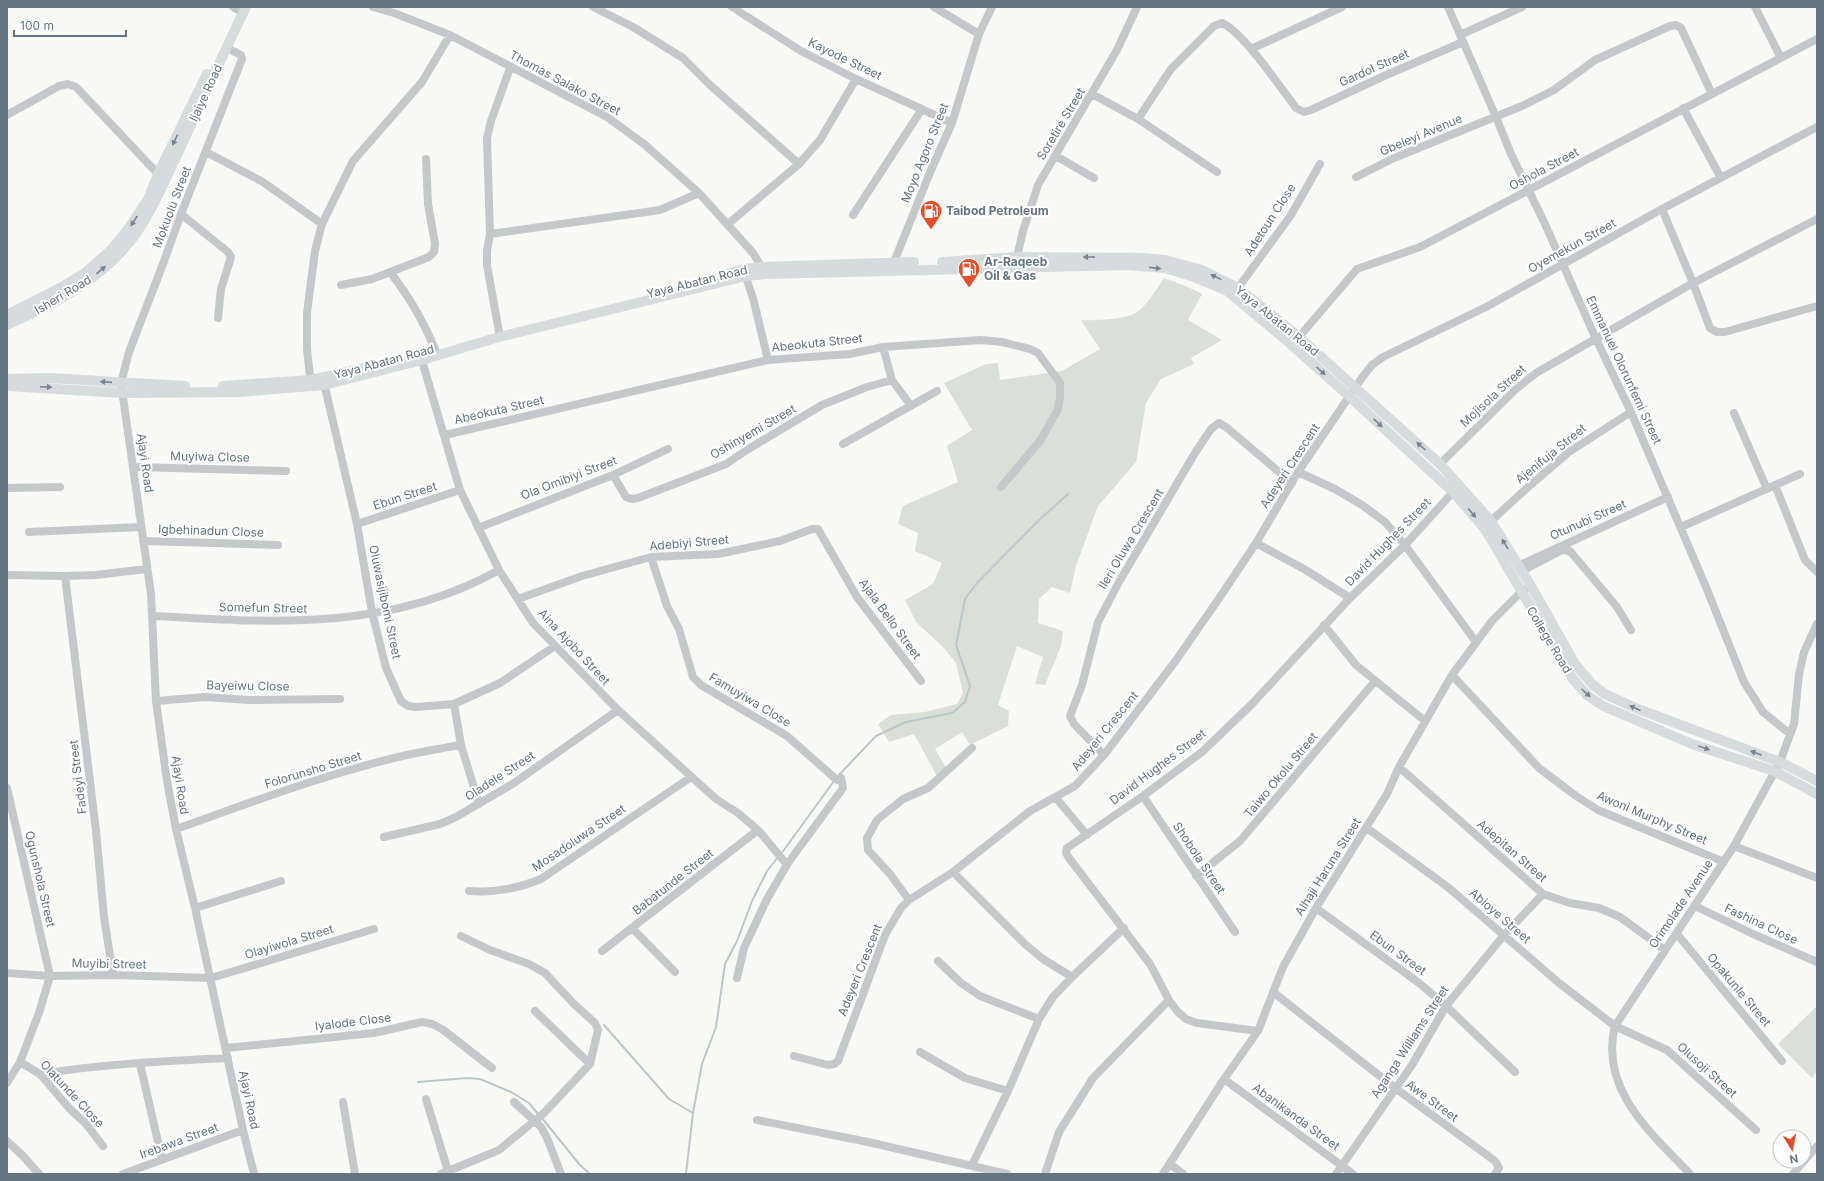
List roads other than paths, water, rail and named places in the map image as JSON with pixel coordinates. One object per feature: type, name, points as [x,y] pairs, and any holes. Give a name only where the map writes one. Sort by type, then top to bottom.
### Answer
[{"type":"main road","name":"Ijaiye Road","points":[[163,176],[227,48],[240,9]]},
{"type":"main road","name":"Ijaiye Road","points":[[163,176],[240,9]]},
{"type":"main road","name":"Isheri Road","points":[[7,315],[23,308],[74,280],[85,273],[111,250],[131,225],[163,176]]},
{"type":"main road","name":"Isheri Road","points":[[7,325],[67,295],[84,284],[106,266],[123,249],[138,230],[163,176]]},
{"type":"main road","name":"Yaya Abatan Road","points":[[421,357],[435,349],[499,332],[718,277],[764,270],[894,262],[946,262],[1017,257],[1112,257],[1165,260],[1202,270],[1238,288],[1299,337],[1353,393]]},
{"type":"main road","name":"Yaya Abatan Road","points":[[764,270],[1127,265],[1165,268],[1194,277],[1226,290],[1353,393]]},
{"type":"main road","name":"Yaya Abatan Road","points":[[7,386],[122,388],[323,382],[744,273]]},
{"type":"main road","name":"Yaya Abatan Road","points":[[7,379],[49,378],[122,388]]},
{"type":"main road","name":"College Road","points":[[1353,393],[1440,464],[1492,521],[1532,586],[1575,664],[1593,685],[1605,694],[1638,709],[1780,762],[1817,781]]},
{"type":"main road","name":"College Road","points":[[1353,393],[1453,492],[1485,529],[1572,679],[1587,695],[1603,706],[1692,744],[1774,771],[1817,794]]},
{"type":"street","name":"Thomas Salako Street","points":[[373,7],[394,10],[450,35],[510,68],[607,117],[644,144],[699,193],[753,253],[764,270]]},
{"type":"street","points":[[593,7],[633,27],[683,58],[710,85],[799,164]]},
{"type":"street","name":"Kayode Street","points":[[732,7],[801,51],[952,123]]},
{"type":"street","points":[[934,7],[979,34]]},
{"type":"street","name":"Moyo Agoro Street","points":[[894,262],[931,170],[952,123],[979,34],[992,7]]},
{"type":"street","name":"Soretire Street","points":[[1017,257],[1022,231],[1038,185],[1117,50],[1138,7]]},
{"type":"street","points":[[1138,119],[1171,69],[1214,26],[1222,23],[1229,26],[1251,49],[1342,7]]},
{"type":"street","name":"Emmanuel Olorunfemi Street","points":[[1448,7],[1511,154],[1631,412],[1681,527],[1744,682],[1763,712],[1790,734]]},
{"type":"street","name":"Gardol Street","points":[[1251,49],[1296,108],[1304,112],[1462,39],[1522,7]]},
{"type":"street","points":[[1755,7],[1781,58]]},
{"type":"street","name":"Gbeleyi Avenue","points":[[1356,177],[1394,158],[1496,117],[1554,90],[1595,60],[1670,26],[1676,25],[1681,28],[1712,94]]},
{"type":"street","points":[[311,383],[307,349],[307,313],[315,251],[322,224],[353,161],[422,82],[450,35]]},
{"type":"street","name":"Oshola Street","points":[[1299,337],[1357,269],[1420,247],[1817,39]]},
{"type":"street","name":"Mokuolu Street","points":[[122,388],[129,352],[242,59],[241,55],[227,48]]},
{"type":"street","points":[[499,332],[487,265],[487,251],[490,234],[486,138],[510,68]]},
{"type":"street","points":[[728,224],[799,164],[820,140],[856,78]]},
{"type":"street","points":[[7,115],[59,86],[68,84],[76,87],[163,176]]},
{"type":"street","points":[[1092,94],[1138,119],[1217,172]]},
{"type":"street","points":[[1683,108],[1721,178]]},
{"type":"street","points":[[853,216],[922,109]]},
{"type":"street","name":"Oyemekun Street","points":[[1353,393],[1361,379],[1372,365],[1383,357],[1446,328],[1563,265],[1662,209],[1817,127]]},
{"type":"street","points":[[206,152],[263,182],[322,224]]},
{"type":"street","points":[[1056,156],[1094,178]]},
{"type":"street","points":[[341,285],[372,280],[429,257],[434,252],[435,244],[428,204],[426,160]]},
{"type":"street","name":"Adetoun Close","points":[[1238,288],[1291,215],[1320,164]]},
{"type":"street","points":[[490,234],[660,210],[699,193]]},
{"type":"street","points":[[1662,209],[1694,283],[1710,328],[1717,332],[1726,332],[1817,306]]},
{"type":"street","points":[[181,214],[231,257],[221,289],[218,318]]},
{"type":"street","name":"Mojisola Street","points":[[1440,464],[1515,390],[1536,373],[1694,283],[1817,219]]},
{"type":"street","points":[[390,272],[410,298],[435,349]]},
{"type":"street","points":[[744,273],[768,360]]},
{"type":"street","name":"Abeokuta Street","points":[[445,435],[768,360],[850,354],[883,347],[981,340],[1002,342],[1030,349],[1038,353],[1060,384],[1059,405],[1057,411],[1040,441],[1001,486]]},
{"type":"street","points":[[883,347],[892,380],[911,406]]},
{"type":"street","name":"Aina Ajobo Street","points":[[421,357],[460,490],[499,570],[533,623],[618,710],[716,799],[738,813],[758,830],[786,862]]},
{"type":"street","name":"Oshinyemi Street","points":[[613,475],[626,497],[632,499],[638,498],[726,464],[822,405],[866,387],[892,380]]},
{"type":"street","name":"Oluwasijibomi Street","points":[[323,382],[356,524],[372,612],[386,668],[402,701],[408,706],[416,707],[454,704],[500,683],[555,646]]},
{"type":"street","name":"Ajayi Road","points":[[122,388],[134,467],[153,616],[156,702],[176,829],[211,978],[243,1130],[254,1174]]},
{"type":"street","points":[[843,444],[937,391]]},
{"type":"street","name":"Adeyeri Crescent","points":[[794,1056],[828,1065],[834,1064],[838,1061],[846,1036],[885,936],[901,908],[909,900],[953,872],[1030,811],[1056,798],[1075,786],[1104,754],[1177,659],[1256,543],[1298,472],[1353,393]]},
{"type":"street","name":"Ajenifuja Street","points":[[1492,521],[1527,488],[1569,452],[1631,412]]},
{"type":"street","points":[[1734,414],[1771,487],[1805,560],[1817,572]]},
{"type":"street","name":"Ileri Oluwa Crescent","points":[[1104,754],[1074,724],[1070,716],[1082,684],[1095,628],[1119,582],[1207,435],[1214,425],[1219,423],[1226,426],[1292,482]]},
{"type":"street","name":"Ola Omibiyi Street","points":[[478,528],[613,475],[668,450]]},
{"type":"street","name":"Muyiwa Close","points":[[134,467],[286,471]]},
{"type":"street","points":[[1298,472],[1324,484],[1362,505],[1385,522],[1405,545],[1476,642]]},
{"type":"street","points":[[1681,527],[1800,474]]},
{"type":"street","points":[[7,488],[60,487]]},
{"type":"street","name":"Ebun Street","points":[[356,524],[460,490]]},
{"type":"street","name":"David Hughes Street","points":[[1258,1031],[1198,1023],[1186,1019],[1177,1011],[1169,1000],[1150,964],[1066,854],[1067,848],[1143,796],[1202,752],[1252,704],[1324,625],[1405,545],[1453,492]]},
{"type":"street","name":"Otunubi Street","points":[[1520,568],[1668,497]]},
{"type":"street","points":[[29,532],[141,527]]},
{"type":"street","name":"Adebiyi Street","points":[[518,598],[582,576],[651,557],[718,554],[780,541],[812,529],[818,529]]},
{"type":"street","name":"Ajala Bello Street","points":[[818,529],[857,597],[921,681]]},
{"type":"street","name":"Igbehinadun Close","points":[[143,541],[278,545]]},
{"type":"street","points":[[1256,543],[1304,568],[1350,598]]},
{"type":"street","points":[[1520,568],[1562,550],[1570,551],[1617,607],[1631,630]]},
{"type":"street","name":"Famuyiwa Close","points":[[651,557],[666,606],[679,630],[693,678],[701,685],[787,736],[839,779],[843,788],[786,862]]},
{"type":"street","points":[[7,575],[96,575],[147,569]]},
{"type":"street","name":"Somefun Street","points":[[153,616],[253,622],[338,619],[408,606],[443,596],[499,570]]},
{"type":"street","name":"Fadeyi Street","points":[[65,576],[96,831],[104,917],[113,975]]},
{"type":"street","name":"Alhaji Haruna Street","points":[[1164,1174],[1224,1079],[1258,1031],[1283,967],[1316,908],[1387,794],[1399,767],[1452,676],[1492,621],[1521,592],[1532,586]]},
{"type":"street","name":"Orimolade Avenue","points":[[1615,1026],[1734,846],[1780,762],[1797,712],[1800,664],[1817,624]]},
{"type":"street","points":[[1324,625],[1345,652],[1375,681],[1425,721]]},
{"type":"street","name":"Awoni Murphy Street","points":[[1452,676],[1538,768],[1576,796],[1598,810],[1724,862]]},
{"type":"street","name":"Taiwo Okolu Street","points":[[1196,876],[1240,842],[1375,681]]},
{"type":"street","name":"Bayeiwu Close","points":[[156,702],[205,697],[248,700],[340,699]]},
{"type":"street","points":[[454,704],[461,745],[479,804]]},
{"type":"street","name":"Oladele Street","points":[[384,838],[440,824],[456,818],[514,783],[618,710]]},
{"type":"street","name":"Folorunsho Street","points":[[176,829],[284,790],[407,755],[461,745]]},
{"type":"street","points":[[909,900],[890,874],[868,850],[867,838],[877,820],[903,799],[928,788],[972,748]]},
{"type":"street","name":"Adepitan Street","points":[[1399,767],[1543,894],[1570,903],[1599,908],[1620,917],[1665,950]]},
{"type":"street","name":"Mosadoluwa Street","points":[[469,891],[486,892],[507,890],[523,887],[542,879],[691,777]]},
{"type":"street","name":"Ogunshola Street","points":[[7,788],[50,976]]},
{"type":"street","name":"Shobola Street","points":[[1143,796],[1235,932]]},
{"type":"street","points":[[1056,798],[1087,834]]},
{"type":"street","name":"Abioye Street","points":[[1367,828],[1449,888],[1559,983],[1615,1026]]},
{"type":"street","name":"Babatunde Street","points":[[602,952],[758,830]]},
{"type":"street","points":[[1734,846],[1817,878]]},
{"type":"street","points":[[737,978],[744,948],[754,924],[786,862]]},
{"type":"street","points":[[953,872],[1026,946],[1072,977]]},
{"type":"street","points":[[195,908],[281,881]]},
{"type":"street","name":"Aganga Williams Street","points":[[1336,1174],[1424,1045],[1446,1006],[1504,935],[1543,894]]},
{"type":"street","name":"Fashina Close","points":[[1694,906],[1817,962]]},
{"type":"street","name":"Ebun Street","points":[[1316,908],[1419,983],[1446,1006],[1515,1072]]},
{"type":"street","points":[[632,928],[675,972]]},
{"type":"street","points":[[972,1166],[1008,1091],[1039,1019],[1053,997],[1124,928]]},
{"type":"street","name":"Olayiwola Street","points":[[211,978],[374,929]]},
{"type":"street","name":"Opakunle Street","points":[[1676,934],[1782,1061]]},
{"type":"street","points":[[426,1099],[445,1172],[499,1150],[539,1117],[590,1064],[598,1030],[595,1023],[545,973],[529,964],[477,946],[461,936]]},
{"type":"street","points":[[938,960],[961,983],[980,996],[1039,1019]]},
{"type":"street","name":"Muyibi Street","points":[[7,973],[50,976],[113,975],[211,978]]},
{"type":"street","points":[[7,1083],[10,1073],[20,1062],[39,1013],[50,976]]},
{"type":"street","name":"Awe Street","points":[[1274,992],[1395,1088],[1495,1162],[1497,1164],[1496,1172]]},
{"type":"street","points":[[1045,1174],[1059,1132],[1093,1078],[1169,1000]]},
{"type":"street","points":[[535,1011],[590,1064]]},
{"type":"street","name":"Iyalode Close","points":[[226,1048],[374,1033],[422,1022],[432,1024],[442,1029],[492,1068]]},
{"type":"street","points":[[1615,1026],[1611,1040],[1612,1060],[1624,1096],[1649,1130],[1690,1174]]},
{"type":"street","name":"Olusoji Street","points":[[1615,1026],[1667,1050],[1756,1130]]},
{"type":"street","points":[[920,1052],[965,1078],[1008,1091]]},
{"type":"street","points":[[40,1074],[65,1070],[228,1058]]},
{"type":"street","name":"Olatunde Close","points":[[20,1062],[40,1074],[69,1108],[86,1124],[103,1146]]},
{"type":"street","points":[[140,1064],[162,1160]]},
{"type":"street","name":"Abanikanda Street","points":[[1224,1079],[1353,1174]]},
{"type":"street","points":[[343,1102],[355,1174]]},
{"type":"street","points":[[514,1102],[539,1117],[541,1126],[561,1174]]},
{"type":"street","points":[[757,1120],[1007,1174]]},
{"type":"street","name":"Irebawa Street","points":[[124,1174],[243,1130]]},
{"type":"street","points":[[7,1141],[39,1174]]},
{"type":"street","points":[[1170,1164],[1183,1174]]},
{"type":"waterway","points":[[838,776],[876,736],[906,722],[952,713],[965,702],[970,686],[956,645],[965,599],[977,583],[1037,522],[1068,494]]},
{"type":"waterway","points":[[781,854],[834,781]]},
{"type":"waterway","points":[[686,1174],[693,1113],[702,1064],[716,1027],[725,964],[737,941],[752,901],[767,871],[778,857]]},
{"type":"waterway","points":[[604,1025],[669,1099],[693,1113]]},
{"type":"waterway","points":[[418,1082],[467,1078],[480,1079],[511,1092],[529,1103],[538,1114]]},
{"type":"waterway","points":[[541,1117],[580,1165],[590,1174]]},
{"type":"place","name":"Taibod Petroleum","points":[[931,230]]},
{"type":"place","name":"Ar-Raqeeb Oil & Gas","points":[[969,288]]}]
